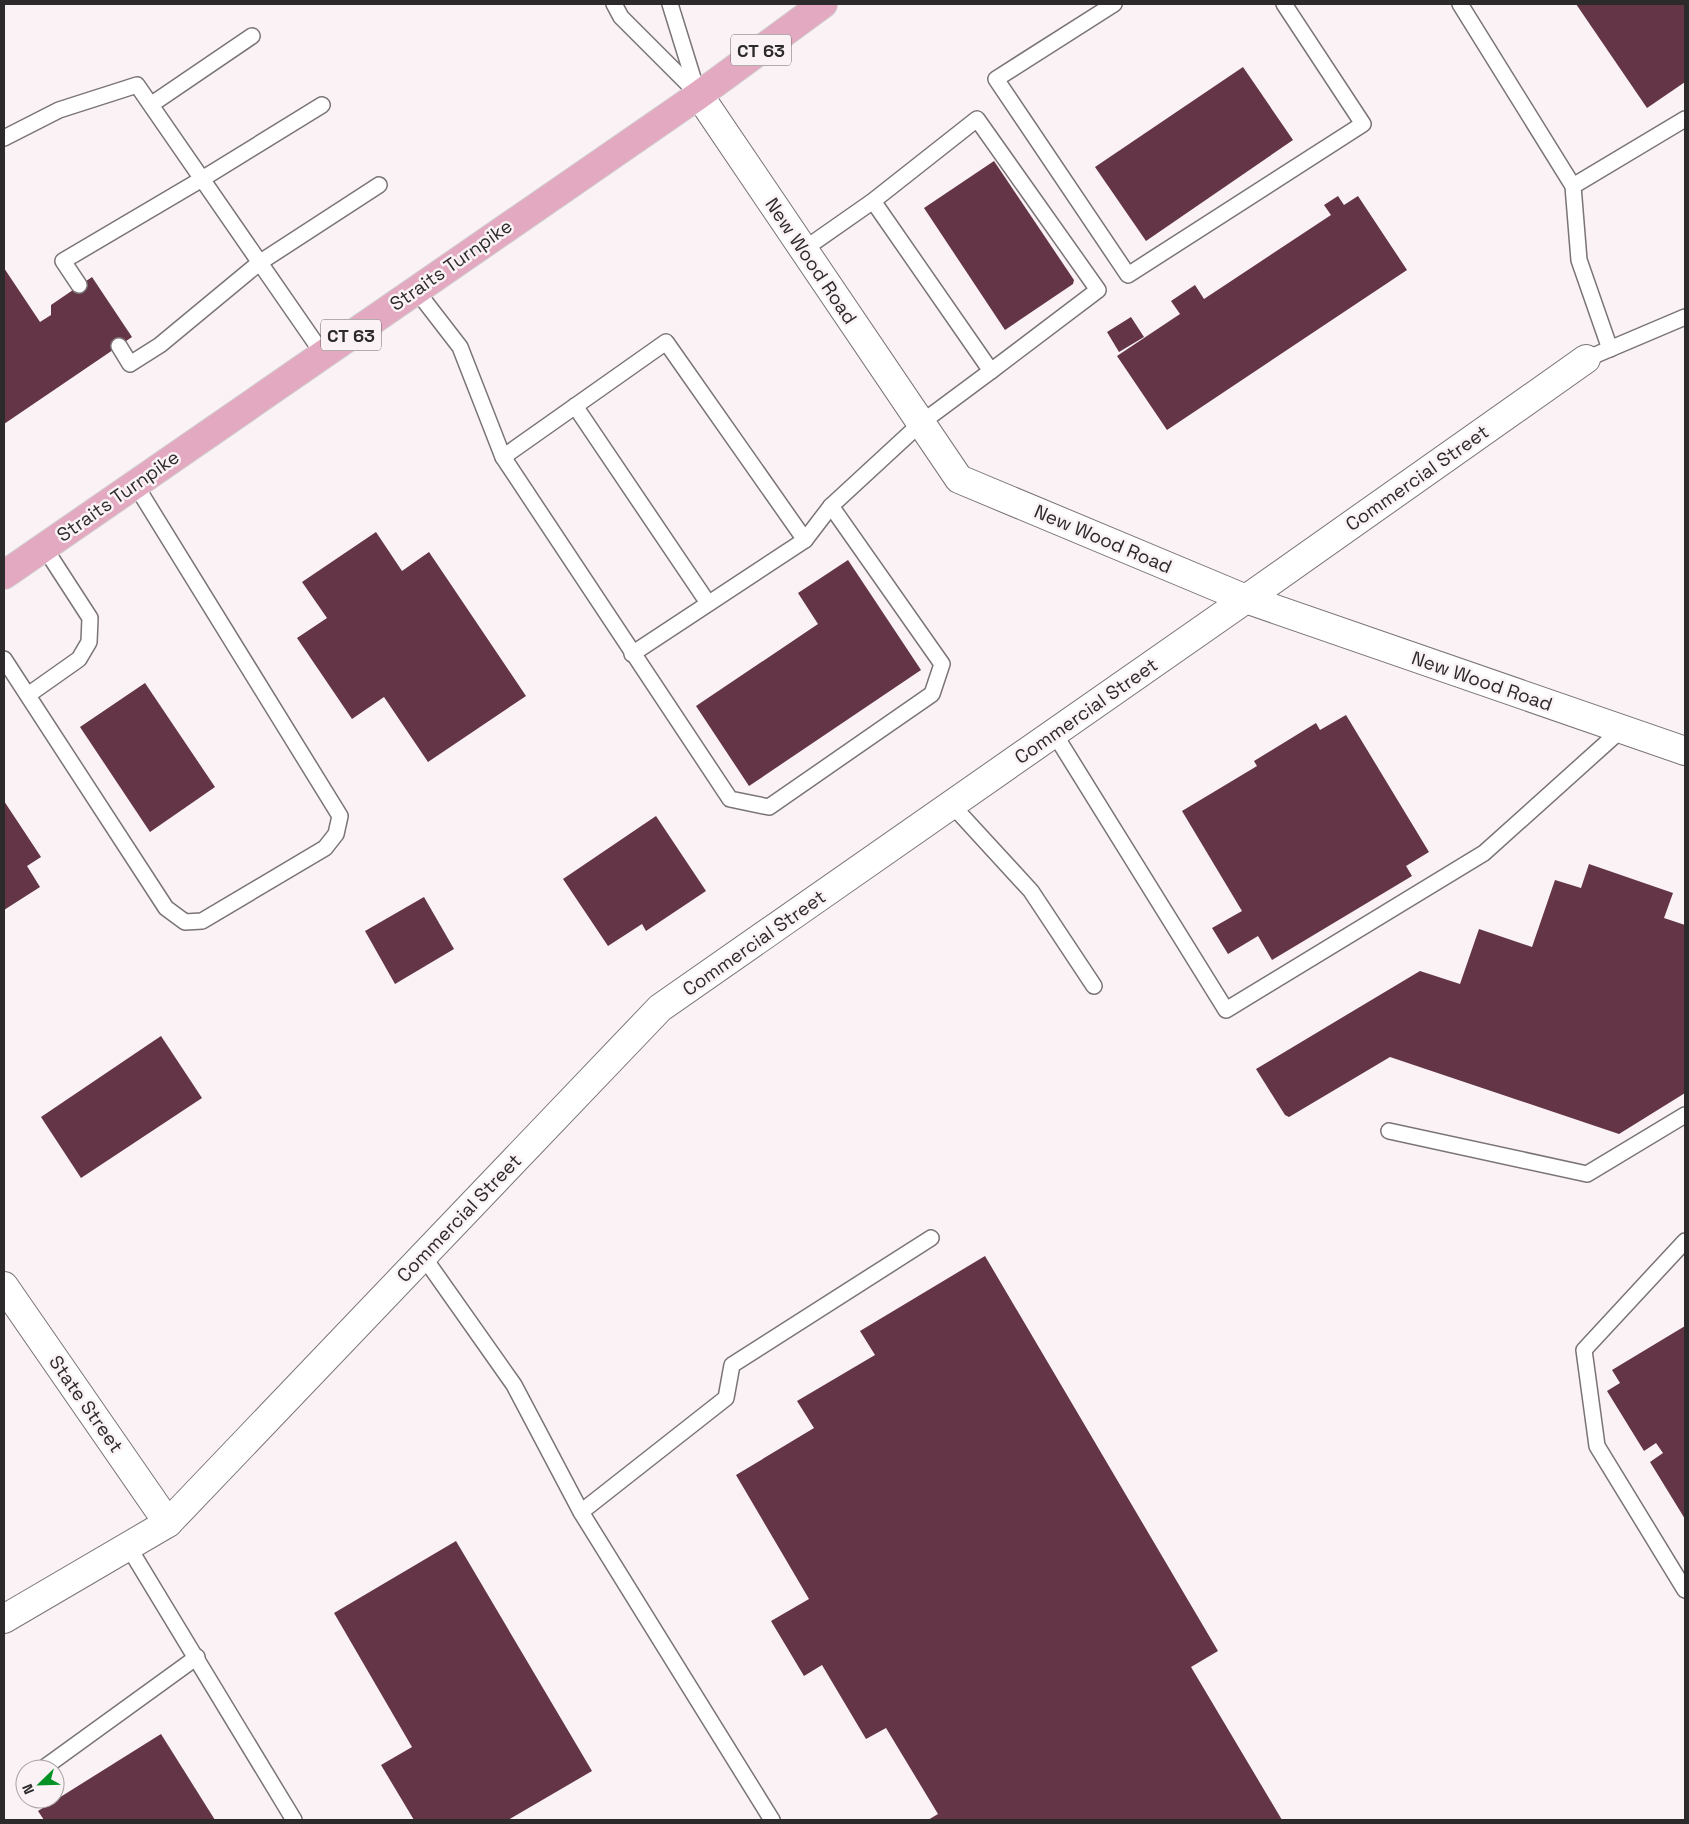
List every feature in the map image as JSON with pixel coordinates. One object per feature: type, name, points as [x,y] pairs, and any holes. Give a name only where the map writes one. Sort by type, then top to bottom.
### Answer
[{"type":"main road","name":"Straits Turnpike","points":[[4,575],[699,95],[823,4]]},
{"type":"street","name":"New Wood Road","points":[[699,95],[959,479],[1246,599],[1685,751]]},
{"type":"street","name":"Commercial Street","points":[[4,1619],[168,1522],[660,1008],[1598,354]]},
{"type":"street","name":"State Street","points":[[4,1286],[168,1522]]},
{"type":"lane","points":[[614,4],[621,17],[699,95]]},
{"type":"lane","points":[[670,4],[699,95]]},
{"type":"lane","points":[[1114,4],[996,79],[1128,275],[1363,124],[1284,4]]},
{"type":"lane","points":[[1460,4],[1573,186],[1579,260],[1598,354],[1685,317]]},
{"type":"lane","points":[[152,104],[252,36]]},
{"type":"lane","points":[[4,138],[59,110],[137,85],[152,104],[322,354]]},
{"type":"lane","points":[[79,285],[63,261],[202,179],[322,104]]},
{"type":"lane","points":[[632,654],[805,540],[830,506],[921,424],[1098,290],[977,119],[873,201],[803,250]]},
{"type":"lane","points":[[1573,186],[1685,119]]},
{"type":"lane","points":[[118,346],[130,364],[160,345],[259,263],[379,185]]},
{"type":"lane","points":[[873,201],[990,370]]},
{"type":"lane","points":[[416,290],[460,347],[503,457],[730,799],[769,807],[932,694],[942,664],[830,506]]},
{"type":"lane","points":[[503,457],[666,342],[805,540]]},
{"type":"lane","points":[[575,406],[708,603]]},
{"type":"lane","points":[[4,660],[166,908],[185,922],[202,921],[325,848],[336,834],[340,816],[135,484]]},
{"type":"lane","points":[[28,695],[79,659],[90,642],[90,618],[44,547]]},
{"type":"lane","points":[[1054,733],[1226,1010],[1484,853],[1622,729]]},
{"type":"lane","points":[[952,805],[1031,891],[1094,986]]},
{"type":"lane","points":[[1389,1131],[1588,1174],[1685,1115]]},
{"type":"lane","points":[[581,1512],[726,1398],[732,1365],[931,1238]]},
{"type":"lane","points":[[1685,1241],[1584,1350],[1597,1446],[1685,1590]]},
{"type":"lane","points":[[423,1256],[514,1385],[581,1512],[772,1820]]},
{"type":"lane","points":[[128,1546],[294,1820]]},
{"type":"lane","points":[[56,1759],[196,1657]]},
{"type":"building","points":[[1576,4],[1685,4],[1685,82],[1647,108]]},
{"type":"building","points":[[1243,67],[1293,140],[1146,241],[1095,167]]},
{"type":"building","points":[[994,161],[1074,280],[1073,284],[1005,330],[924,208]]},
{"type":"building","points":[[1338,196],[1344,205],[1358,196],[1407,270],[1167,430],[1117,356],[1180,314],[1171,301],[1195,285],[1204,299],[1331,215],[1324,205]]},
{"type":"building","points":[[4,268],[40,322],[51,315],[51,305],[92,277],[132,337],[4,424]]},
{"type":"building","points":[[1131,317],[1144,337],[1119,352],[1107,332]]},
{"type":"building","points":[[376,532],[402,571],[429,552],[526,696],[428,762],[384,697],[352,719],[297,638],[327,618],[302,582]]},
{"type":"building","points":[[848,560],[921,670],[749,786],[696,706],[818,624],[798,593]]},
{"type":"building","points":[[145,683],[215,787],[150,832],[80,727]]},
{"type":"building","points":[[1346,715],[1429,852],[1406,866],[1412,876],[1272,960],[1258,936],[1228,954],[1212,928],[1242,911],[1182,811],[1257,766],[1254,761],[1316,723],[1320,730]]},
{"type":"building","points":[[4,801],[41,857],[27,866],[40,887],[4,910]]},
{"type":"building","points":[[656,816],[706,891],[646,931],[642,924],[608,946],[563,879]]},
{"type":"building","points":[[1589,864],[1673,893],[1664,918],[1685,925],[1685,1093],[1619,1134],[1390,1057],[1289,1117],[1285,1115],[1256,1069],[1420,971],[1460,984],[1479,929],[1532,947],[1555,880],[1581,888]]},
{"type":"building","points":[[424,897],[454,949],[395,984],[365,931]]},
{"type":"building","points":[[161,1036],[202,1098],[81,1178],[41,1117]]},
{"type":"building","points":[[985,1256],[1218,1651],[1191,1667],[1282,1820],[928,1820],[938,1814],[886,1728],[866,1739],[822,1665],[804,1676],[771,1621],[809,1599],[736,1475],[814,1428],[797,1401],[875,1355],[860,1331]]},
{"type":"building","points":[[1685,1326],[1685,1519],[1650,1462],[1663,1453],[1656,1443],[1644,1451],[1607,1391],[1620,1383],[1612,1370]]},
{"type":"building","points":[[456,1541],[592,1771],[508,1820],[414,1820],[381,1765],[412,1747],[334,1613]]},
{"type":"building","points":[[161,1734],[215,1820],[44,1820],[38,1811],[41,1809],[65,1809],[65,1794]]}]
